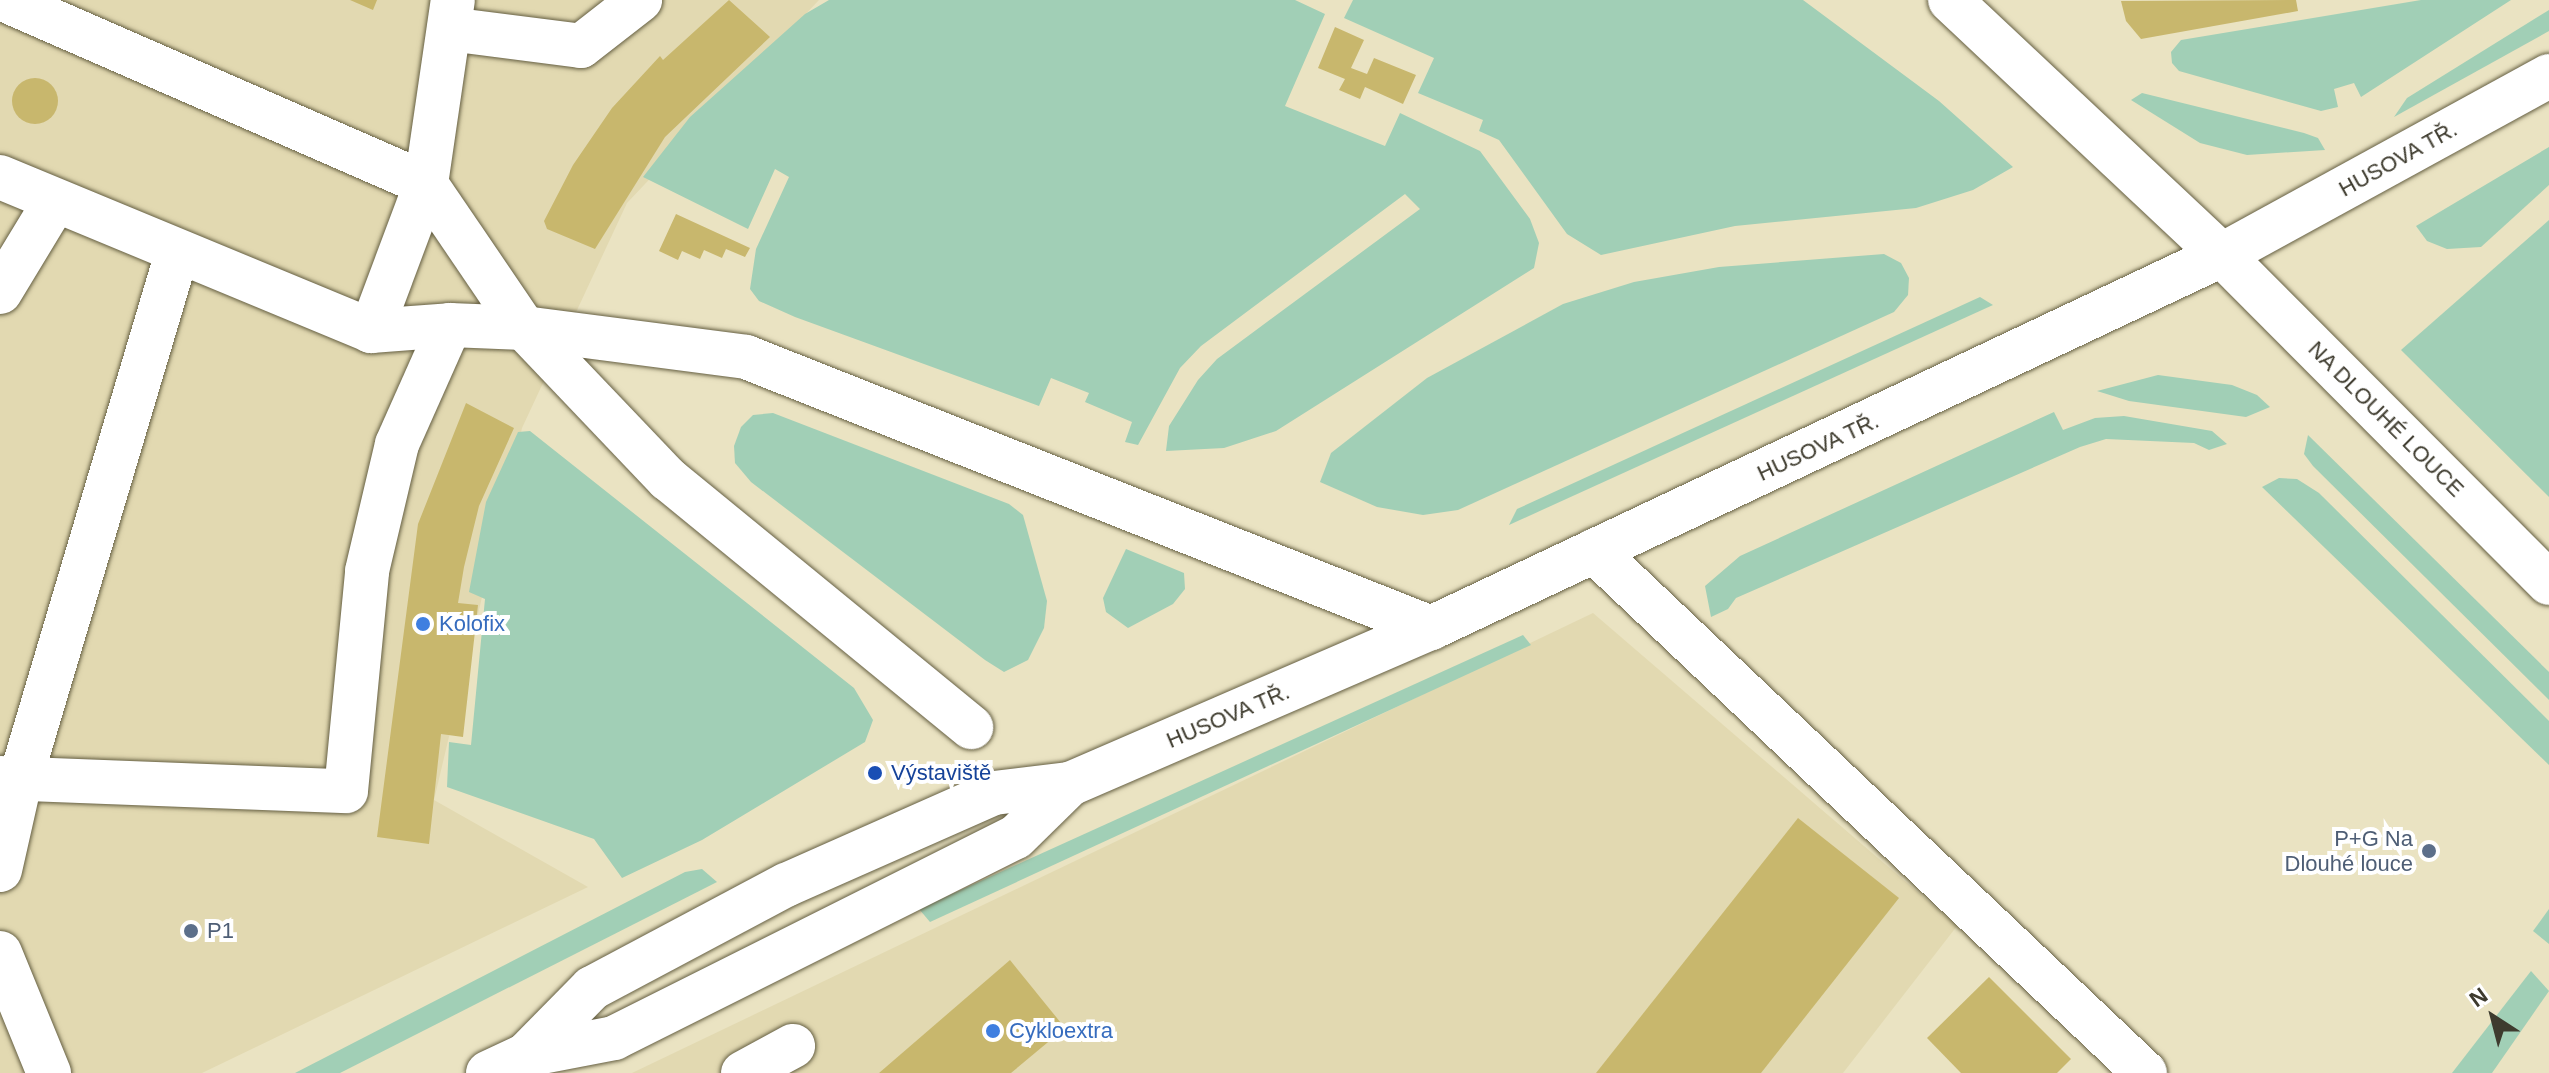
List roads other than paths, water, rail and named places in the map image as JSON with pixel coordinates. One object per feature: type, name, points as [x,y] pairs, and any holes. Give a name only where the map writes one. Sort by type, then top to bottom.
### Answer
[{"type":"street","points":[[5,0],[426,184],[524,328],[668,479],[971,727]]},
{"type":"street","points":[[371,331],[426,184],[451,15],[581,46],[640,0]]},
{"type":"street","name":"NA DLOUHÉ LOUCE","points":[[1950,0],[2222,255],[2549,583]]},
{"type":"street","name":"HUSOVA TŘ.","points":[[507,1064],[592,988],[752,902],[994,793],[1070,784],[1431,628],[2222,255],[2549,76]]},
{"type":"street","points":[[0,177],[54,203],[371,331],[450,325],[524,328],[746,357],[1431,628]]},
{"type":"street","points":[[0,292],[54,203]]},
{"type":"street","points":[[0,870],[11,777],[177,253]]},
{"type":"street","points":[[11,777],[346,791],[367,571],[397,444],[450,325]]},
{"type":"street","points":[[1594,551],[2145,1073]]},
{"type":"street","name":"HUSOVA TŘ.","points":[[507,1064],[614,1038],[1016,837],[1070,784]]},
{"type":"street","points":[[0,953],[49,1073]]},
{"type":"street","points":[[743,1073],[793,1046]]},
{"type":"place","name":"Kolofix","points":[[423,624]]},
{"type":"place","name":"Výstaviště","points":[[875,773]]},
{"type":"place","name":"P+G Na Dlouhé louce","points":[[2429,851]]},
{"type":"place","name":"P1","points":[[191,931]]},
{"type":"place","name":"Cykloextra","points":[[993,1031]]}]
